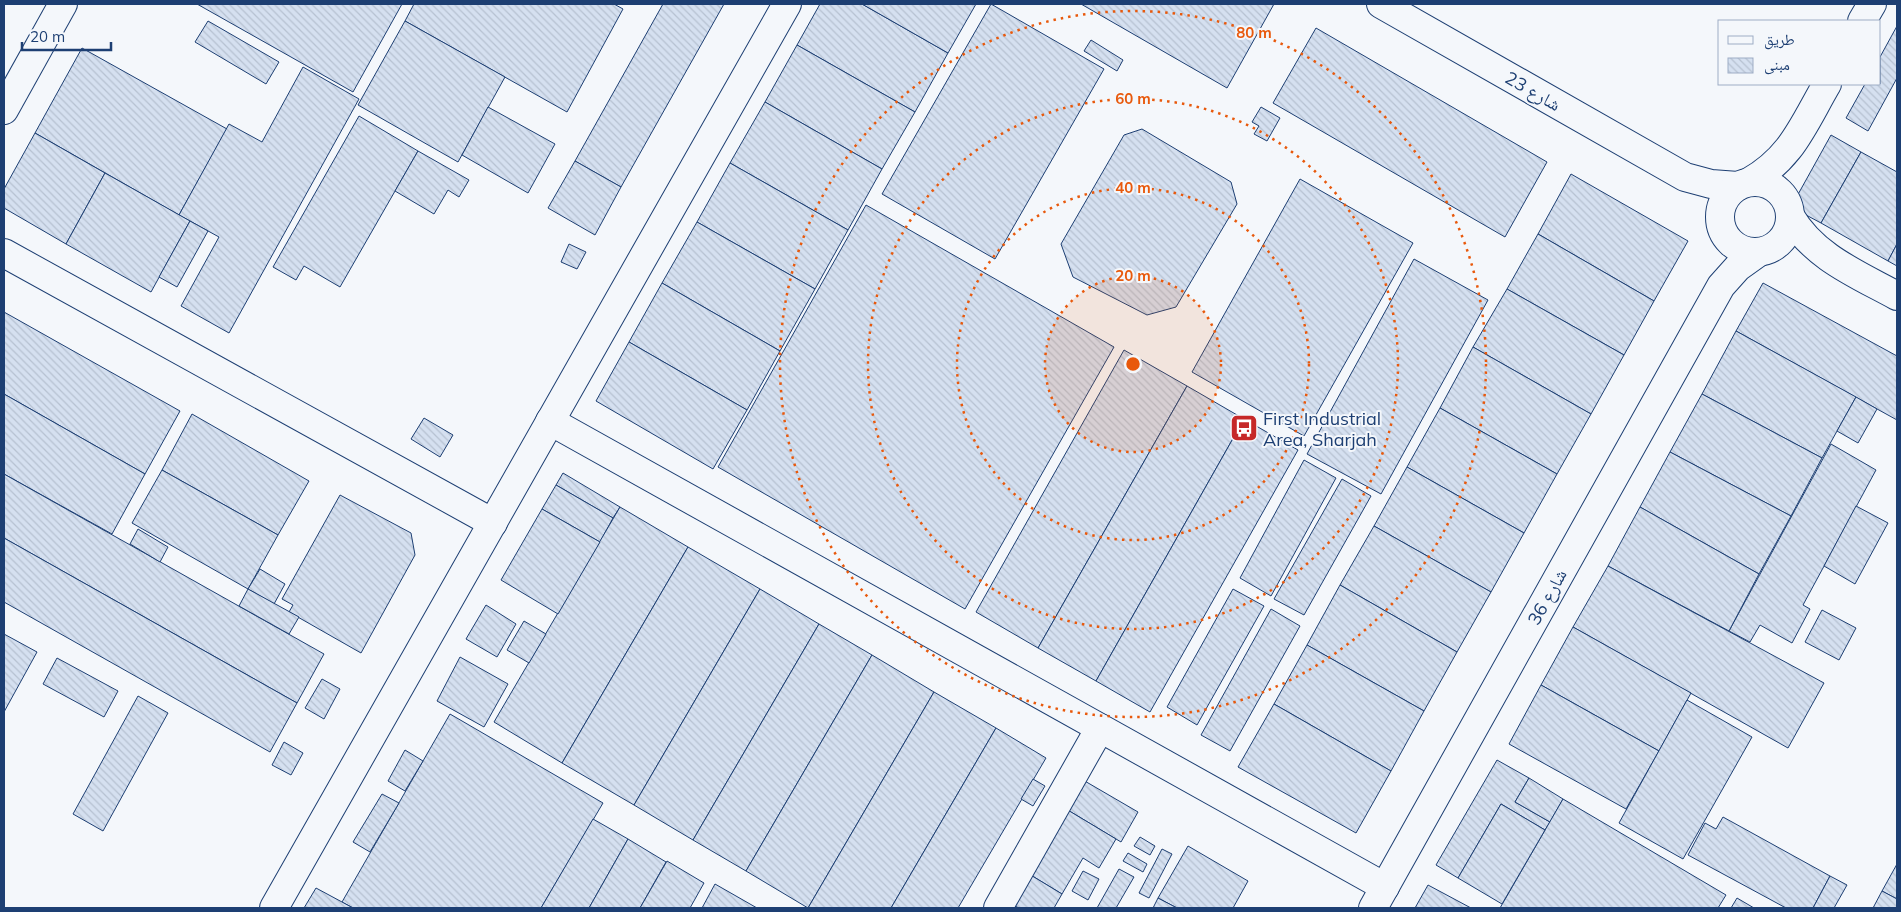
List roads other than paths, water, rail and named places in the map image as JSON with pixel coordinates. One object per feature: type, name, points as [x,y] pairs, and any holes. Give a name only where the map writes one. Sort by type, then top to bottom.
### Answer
[{"type":"street","points":[[4,110],[63,4]]},
{"type":"street","points":[[274,908],[787,4]]},
{"type":"street","name":"شارع 23","points":[[1382,4],[1685,177],[1711,184],[1744,184]]},
{"type":"street","points":[[1863,20],[1872,4]]},
{"type":"street","points":[[1826,85],[1789,150],[1772,168],[1727,194],[1721,207],[1721,226],[1729,240],[1748,252],[1798,251],[1826,256]]},
{"type":"street","points":[[1764,251],[1778,244],[1785,236],[1789,226],[1786,205],[1789,150]]},
{"type":"street","name":"شارع 23","points":[[1685,177],[1721,226]]},
{"type":"street","points":[[1744,184],[1767,184],[1786,205],[1806,239],[1826,256],[1897,296]]},
{"type":"street","name":"شارع 36","points":[[1721,226],[1724,246],[1721,286]]},
{"type":"street","name":"شارع 36","points":[[1379,898],[1721,286],[1738,267],[1764,251]]},
{"type":"street","points":[[4,253],[493,523]]},
{"type":"street","points":[[550,421],[1100,728],[1379,898]]},
{"type":"street","points":[[998,908],[1100,728]]},
{"type":"place","name":"First Industrial Area, Sharjah","points":[[1244,428]]}]
